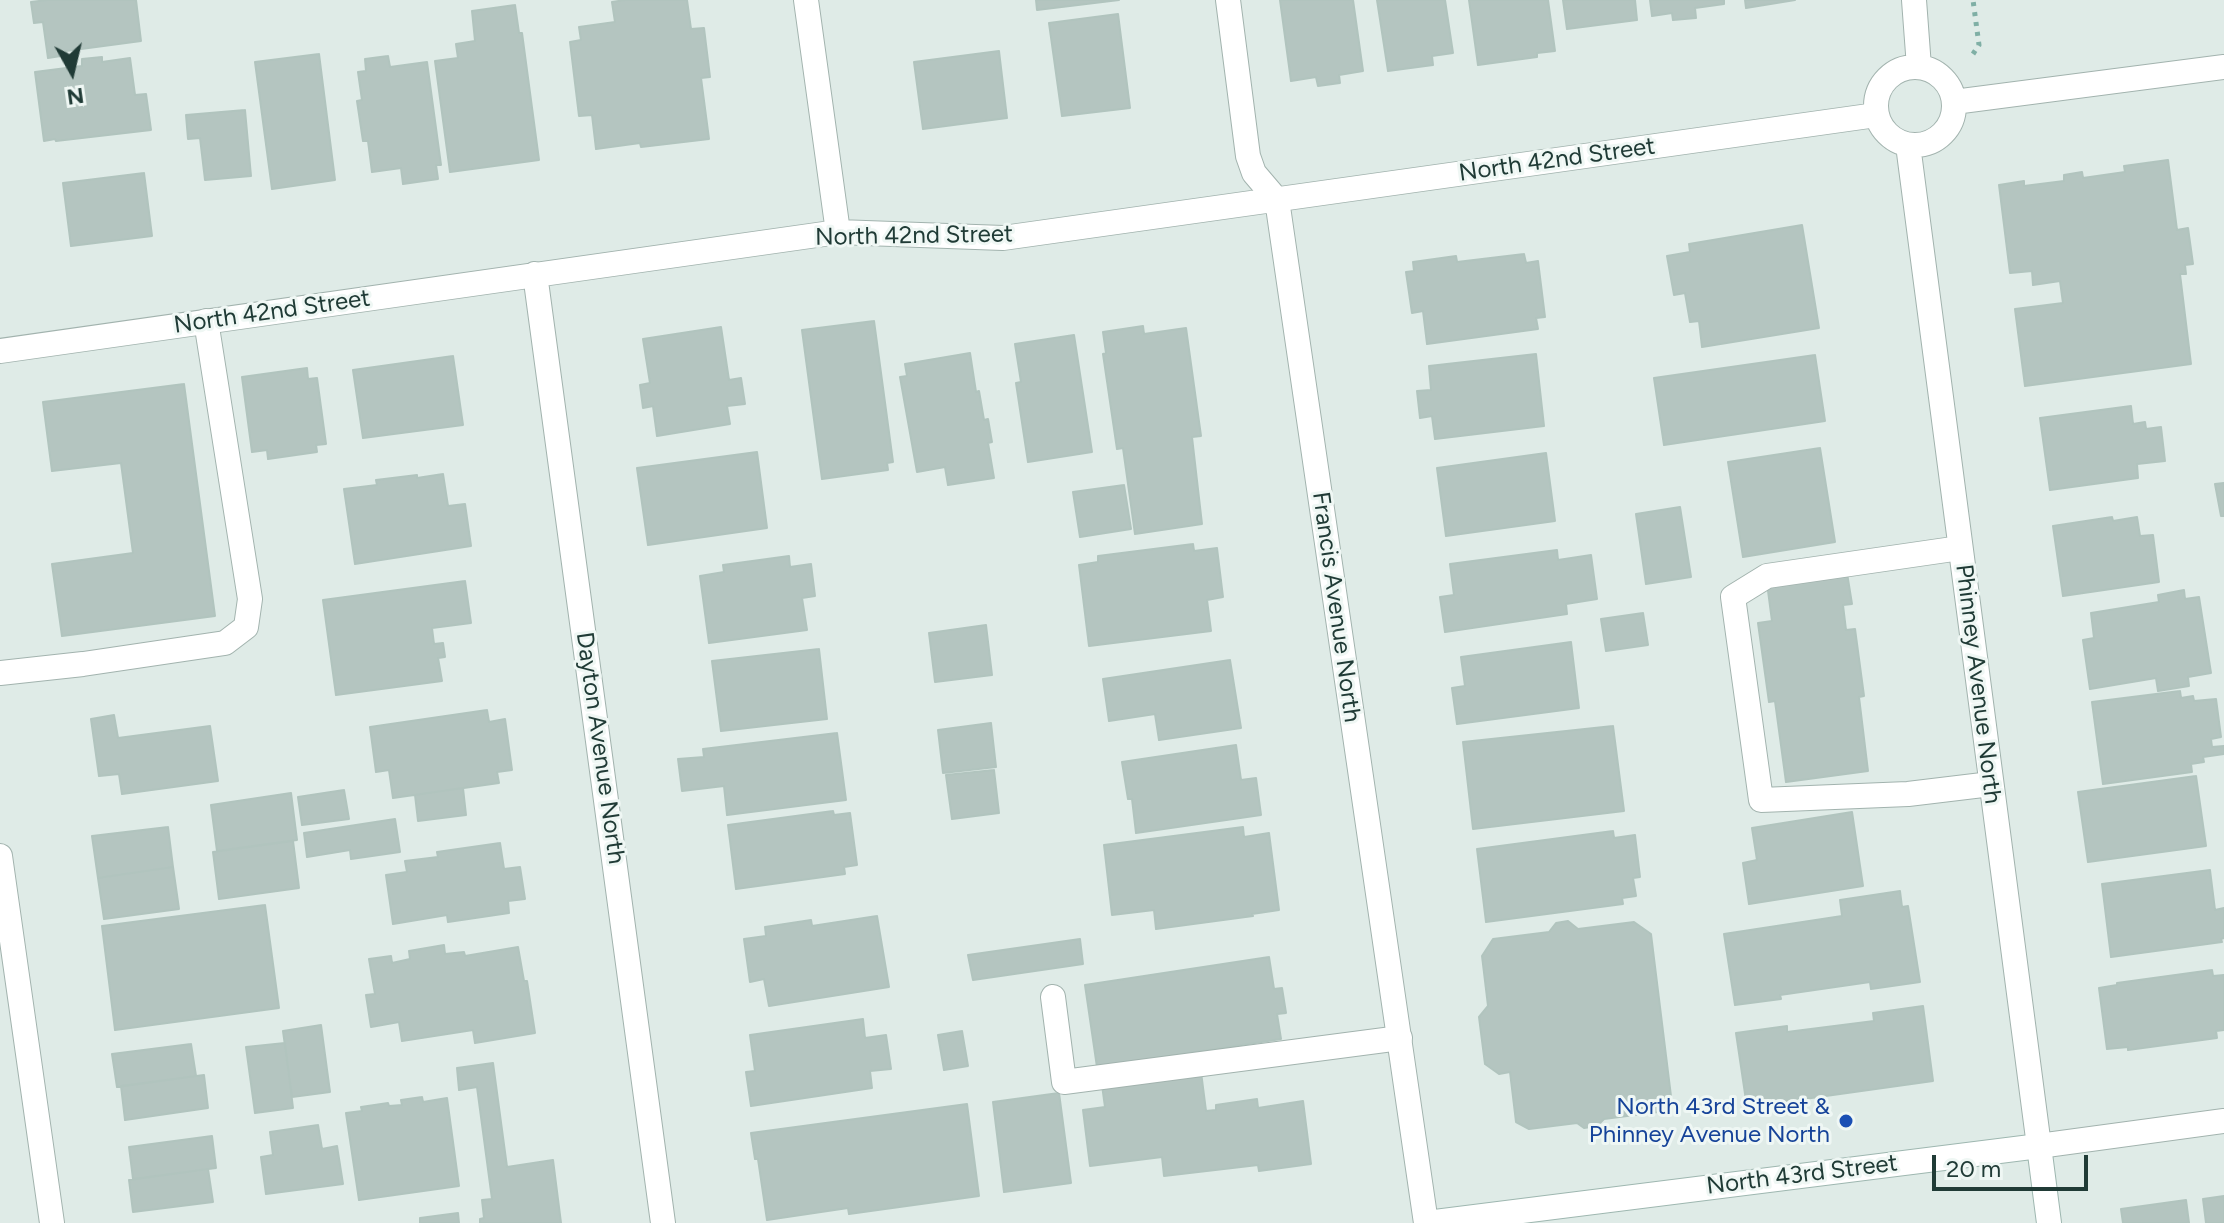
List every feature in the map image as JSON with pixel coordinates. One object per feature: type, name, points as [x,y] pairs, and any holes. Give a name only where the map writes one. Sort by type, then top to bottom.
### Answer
[{"type":"street","points":[[806,0],[838,232]]},
{"type":"street","name":"Francis Avenue North","points":[[1228,0],[1248,156],[1254,173],[1277,200],[1426,1223]]},
{"type":"street","points":[[1914,0],[1919,67]]},
{"type":"street","points":[[1907,67],[1919,67],[1943,78],[1951,89],[1954,102],[1954,112],[1945,131],[1928,143],[1908,145],[1898,142],[1884,131],[1876,115],[1875,102],[1885,79],[1907,67]]},
{"type":"street","points":[[1954,102],[2224,67]]},
{"type":"street","name":"North 42nd Street","points":[[0,351],[838,232],[1003,238],[1876,115]]},
{"type":"street","name":"Phinney Avenue North","points":[[1908,145],[2049,1223]]},
{"type":"street","name":"Dayton Avenue North","points":[[535,274],[663,1223]]},
{"type":"street","points":[[0,673],[225,643],[246,627],[250,599],[206,321]]},
{"type":"street","points":[[1960,548],[1767,576],[1733,597],[1735,613],[1761,800],[1908,794],[1991,784]]},
{"type":"street","points":[[0,856],[52,1223]]},
{"type":"street","points":[[1053,997],[1064,1082],[1400,1038]]},
{"type":"street","name":"North 43rd Street","points":[[1426,1223],[2224,1121]]},
{"type":"path","points":[[1973,0],[1979,45],[1973,54]]},
{"type":"building","points":[[136,0],[141,41],[66,51],[67,55],[48,58],[43,22],[34,23],[31,2]]},
{"type":"building","points":[[687,0],[691,29],[704,28],[710,77],[701,78],[709,139],[596,149],[592,115],[579,116],[570,42],[581,40],[579,27],[615,22],[612,2]]},
{"type":"building","points":[[1036,0],[1119,0],[1037,10]]},
{"type":"building","points":[[1280,0],[1353,0],[1363,71],[1339,75],[1340,83],[1318,86],[1316,77],[1291,81]]},
{"type":"building","points":[[1377,0],[1445,0],[1453,53],[1432,56],[1433,65],[1388,71]]},
{"type":"building","points":[[1469,0],[1548,0],[1555,51],[1537,53],[1537,57],[1478,65]]},
{"type":"building","points":[[1563,0],[1635,0],[1637,20],[1567,29]]},
{"type":"building","points":[[1650,0],[1724,0],[1724,4],[1695,8],[1696,18],[1673,20],[1672,13],[1652,16]]},
{"type":"building","points":[[1745,0],[1795,0],[1746,8]]},
{"type":"building","points":[[515,5],[519,33],[522,33],[539,160],[450,172],[435,61],[458,58],[456,44],[475,41],[472,11]]},
{"type":"building","points":[[1118,14],[1130,108],[1062,116],[1049,23]]},
{"type":"building","points":[[999,51],[1007,118],[923,129],[914,62]]},
{"type":"building","points":[[319,54],[335,180],[272,189],[255,62]]},
{"type":"building","points":[[388,56],[390,67],[427,62],[441,165],[436,165],[438,179],[403,184],[401,168],[372,172],[368,141],[363,141],[357,101],[362,100],[358,72],[366,71],[365,59]]},
{"type":"building","points":[[102,57],[102,62],[130,58],[135,95],[146,94],[151,130],[44,141],[35,72],[82,66],[82,59]]},
{"type":"building","points":[[245,110],[251,176],[205,180],[200,138],[188,139],[186,115]]},
{"type":"building","points":[[2168,160],[2177,230],[2188,228],[2193,264],[2185,265],[2186,274],[2180,274],[2191,364],[2025,386],[2015,309],[2063,303],[2060,281],[2033,285],[2032,271],[2010,273],[1999,185],[2024,181],[2024,186],[2064,181],[2064,175],[2082,172],[2083,178],[2125,172],[2124,166]]},
{"type":"building","points":[[144,173],[152,236],[71,246],[63,183]]},
{"type":"building","points":[[1802,225],[1819,328],[1702,347],[1699,321],[1690,322],[1685,293],[1674,295],[1667,256],[1690,252],[1689,244]]},
{"type":"building","points":[[1524,254],[1526,263],[1538,261],[1545,317],[1536,318],[1538,329],[1427,344],[1423,311],[1412,313],[1406,272],[1414,271],[1413,262],[1456,256],[1457,262]]},
{"type":"building","points":[[874,321],[893,462],[887,463],[888,470],[822,479],[802,330]]},
{"type":"building","points":[[1143,326],[1144,334],[1186,328],[1201,436],[1192,437],[1202,524],[1135,534],[1123,448],[1117,449],[1103,354],[1106,353],[1103,332]]},
{"type":"building","points":[[721,327],[729,380],[741,378],[745,404],[727,406],[730,424],[657,436],[653,406],[643,408],[640,385],[650,383],[643,339]]},
{"type":"building","points":[[1074,335],[1092,452],[1028,462],[1016,383],[1021,382],[1015,344]]},
{"type":"building","points":[[970,353],[976,392],[979,391],[984,420],[988,419],[992,442],[988,443],[994,478],[948,485],[945,467],[917,472],[900,377],[907,376],[905,364]]},
{"type":"building","points":[[1536,354],[1544,426],[1435,439],[1432,416],[1420,418],[1417,391],[1431,390],[1429,366]]},
{"type":"building","points":[[1815,355],[1825,421],[1664,445],[1654,378]]},
{"type":"building","points":[[453,356],[463,425],[363,438],[353,370]]},
{"type":"building","points":[[307,368],[308,379],[317,378],[326,444],[316,445],[317,452],[268,459],[267,450],[252,452],[242,377]]},
{"type":"building","points":[[184,384],[215,616],[62,636],[52,564],[133,553],[121,463],[52,471],[43,402]]},
{"type":"building","points":[[2131,406],[2133,424],[2145,422],[2146,429],[2161,427],[2165,461],[2137,464],[2138,478],[2050,490],[2040,418]]},
{"type":"building","points":[[1820,448],[1835,542],[1743,557],[1728,462]]},
{"type":"building","points":[[757,452],[767,528],[648,545],[637,468]]},
{"type":"building","points":[[1546,453],[1555,521],[1446,536],[1437,468]]},
{"type":"building","points":[[443,474],[448,506],[465,504],[471,546],[355,564],[344,489],[377,485],[376,480]]},
{"type":"building","points":[[2224,483],[2224,516],[2221,516],[2215,484]]},
{"type":"building","points":[[1124,485],[1131,529],[1080,537],[1073,492]]},
{"type":"building","points":[[1680,507],[1691,577],[1646,584],[1636,514]]},
{"type":"building","points":[[2112,517],[2113,521],[2137,517],[2140,536],[2153,535],[2159,582],[2063,596],[2053,526]]},
{"type":"building","points":[[1193,544],[1194,551],[1217,548],[1223,597],[1207,600],[1211,631],[1089,646],[1079,565],[1098,562],[1098,556]]},
{"type":"building","points":[[1557,550],[1558,560],[1591,555],[1597,599],[1566,604],[1567,614],[1445,632],[1440,597],[1454,595],[1450,564]]},
{"type":"building","points":[[789,556],[790,567],[811,564],[815,596],[802,598],[807,630],[709,643],[700,576],[724,572],[723,565]]},
{"type":"building","points":[[1847,573],[1852,604],[1843,605],[1846,630],[1855,629],[1864,696],[1859,697],[1868,771],[1786,782],[1775,701],[1769,702],[1758,623],[1772,621],[1767,583]]},
{"type":"building","points":[[465,581],[471,623],[432,628],[434,644],[443,643],[445,657],[438,658],[442,681],[336,695],[323,600]]},
{"type":"building","points":[[2184,590],[2185,599],[2199,597],[2211,673],[2188,677],[2189,686],[2158,691],[2156,678],[2090,689],[2083,640],[2094,638],[2091,613],[2159,602],[2158,595]]},
{"type":"building","points":[[1643,613],[1648,645],[1606,651],[1601,619]]},
{"type":"building","points":[[986,625],[992,675],[935,682],[929,633]]},
{"type":"building","points":[[1571,642],[1579,708],[1457,724],[1452,688],[1465,686],[1461,657]]},
{"type":"building","points":[[819,649],[827,719],[721,731],[712,661]]},
{"type":"building","points":[[1230,660],[1241,728],[1159,740],[1155,714],[1109,721],[1103,679]]},
{"type":"building","points":[[2180,691],[2181,698],[2193,696],[2194,701],[2216,699],[2221,737],[2211,739],[2212,747],[2224,746],[2224,754],[2203,757],[2204,762],[2191,764],[2192,772],[2103,784],[2092,702]]},
{"type":"building","points":[[487,710],[489,722],[505,719],[512,770],[497,772],[499,783],[393,798],[389,770],[376,772],[370,727]]},
{"type":"building","points":[[114,715],[118,738],[210,726],[218,781],[122,794],[119,774],[99,776],[91,719]]},
{"type":"building","points":[[991,723],[996,767],[943,773],[938,730]]},
{"type":"building","points":[[1613,726],[1624,811],[1473,829],[1463,742]]},
{"type":"building","points":[[837,733],[846,800],[727,815],[724,786],[682,791],[678,759],[704,757],[703,749]]},
{"type":"building","points":[[1236,745],[1241,780],[1256,778],[1261,815],[1136,833],[1132,799],[1128,799],[1122,762]]},
{"type":"building","points":[[994,770],[999,813],[952,819],[946,775]]},
{"type":"building","points":[[2196,776],[2206,846],[2088,862],[2078,792]]},
{"type":"building","points":[[463,788],[466,815],[418,821],[415,795]]},
{"type":"building","points":[[344,790],[349,819],[302,825],[298,797]]},
{"type":"building","points":[[291,793],[297,840],[217,851],[211,805]]},
{"type":"building","points":[[833,811],[834,815],[850,813],[857,865],[844,867],[845,874],[736,889],[728,825]]},
{"type":"building","points":[[1852,812],[1863,886],[1749,904],[1743,863],[1757,860],[1752,828]]},
{"type":"building","points":[[395,819],[400,852],[351,859],[350,850],[307,857],[304,833]]},
{"type":"building","points":[[168,827],[173,867],[98,878],[92,836]]},
{"type":"building","points":[[1243,827],[1244,837],[1269,833],[1279,910],[1156,929],[1154,910],[1112,915],[1104,845]]},
{"type":"building","points":[[1613,831],[1614,838],[1635,835],[1640,877],[1633,878],[1636,896],[1622,898],[1623,904],[1486,922],[1477,849]]},
{"type":"building","points":[[293,841],[299,888],[219,899],[213,852]]},
{"type":"building","points":[[500,843],[504,869],[520,867],[525,899],[508,901],[509,913],[448,922],[447,915],[393,924],[386,875],[407,872],[405,861],[438,857],[437,852]]},
{"type":"building","points":[[173,867],[179,909],[104,919],[98,878]]},
{"type":"building","points":[[2210,870],[2215,910],[2224,908],[2222,942],[2111,957],[2102,884]]},
{"type":"building","points":[[1900,891],[1902,907],[1908,906],[1920,982],[1871,989],[1870,982],[1735,1005],[1724,934],[1842,916],[1840,900]]},
{"type":"building","points":[[265,905],[279,1008],[115,1030],[102,926]]},
{"type":"building","points":[[877,916],[889,987],[769,1006],[764,979],[750,982],[744,939],[766,936],[765,927],[811,920],[812,926]]},
{"type":"building","points":[[1568,921],[1578,929],[1634,922],[1651,934],[1671,1096],[1658,1112],[1604,1119],[1597,1126],[1584,1128],[1577,1123],[1529,1129],[1516,1122],[1510,1072],[1499,1074],[1485,1064],[1479,1017],[1488,1006],[1482,956],[1493,939],[1549,932],[1556,923]]},
{"type":"building","points":[[1080,939],[1083,964],[973,980],[968,955]]},
{"type":"building","points":[[444,945],[445,954],[464,952],[465,956],[518,947],[535,1033],[475,1043],[473,1030],[402,1041],[399,1022],[371,1027],[366,995],[375,994],[369,959],[391,956],[392,963],[410,959],[409,951]]},
{"type":"building","points":[[1269,957],[1274,989],[1282,988],[1286,1013],[1277,1014],[1281,1039],[1097,1067],[1085,985]]},
{"type":"building","points":[[2212,970],[2213,976],[2224,975],[2224,1030],[2216,1031],[2217,1038],[2128,1050],[2128,1047],[2107,1049],[2099,988]]},
{"type":"building","points":[[1923,1006],[1933,1081],[1747,1107],[1736,1033],[1787,1026],[1787,1032],[1874,1021],[1873,1013]]},
{"type":"building","points":[[863,1019],[865,1038],[886,1035],[891,1069],[870,1071],[872,1088],[751,1106],[746,1072],[755,1071],[750,1035]]},
{"type":"building","points":[[321,1025],[330,1092],[292,1097],[283,1031]]},
{"type":"building","points":[[962,1031],[968,1066],[944,1070],[938,1035]]},
{"type":"building","points":[[285,1043],[293,1108],[255,1113],[246,1047]]},
{"type":"building","points":[[191,1044],[196,1076],[117,1087],[112,1054]]},
{"type":"building","points":[[493,1063],[507,1167],[553,1160],[561,1223],[480,1223],[480,1219],[484,1218],[482,1200],[492,1199],[477,1087],[459,1090],[457,1068]]},
{"type":"building","points":[[1201,1072],[1206,1111],[1216,1110],[1216,1105],[1257,1099],[1258,1108],[1303,1101],[1311,1164],[1259,1171],[1258,1165],[1164,1176],[1162,1157],[1090,1166],[1083,1110],[1105,1107],[1102,1085]]},
{"type":"building","points":[[204,1075],[208,1108],[125,1120],[121,1086]]},
{"type":"building","points":[[1059,1093],[1071,1183],[1004,1192],[993,1102]]},
{"type":"building","points":[[422,1097],[423,1102],[447,1098],[459,1186],[359,1200],[346,1113],[388,1103],[389,1106],[402,1105],[401,1100]]},
{"type":"building","points":[[967,1104],[979,1196],[849,1214],[848,1208],[767,1220],[751,1133]]},
{"type":"building","points":[[318,1125],[322,1149],[337,1146],[343,1184],[266,1194],[261,1157],[273,1155],[270,1132]]},
{"type":"building","points":[[212,1136],[216,1168],[133,1179],[129,1147]]},
{"type":"building","points":[[208,1169],[213,1202],[133,1212],[129,1180]]},
{"type":"building","points":[[2224,1196],[2224,1223],[2206,1223],[2203,1199]]},
{"type":"building","points":[[2186,1200],[2189,1223],[2123,1223],[2121,1209]]},
{"type":"building","points":[[458,1213],[459,1223],[420,1223],[420,1218]]},
{"type":"place","name":"North 43rd Street & Phinney Avenue North","points":[[1846,1121]]}]
